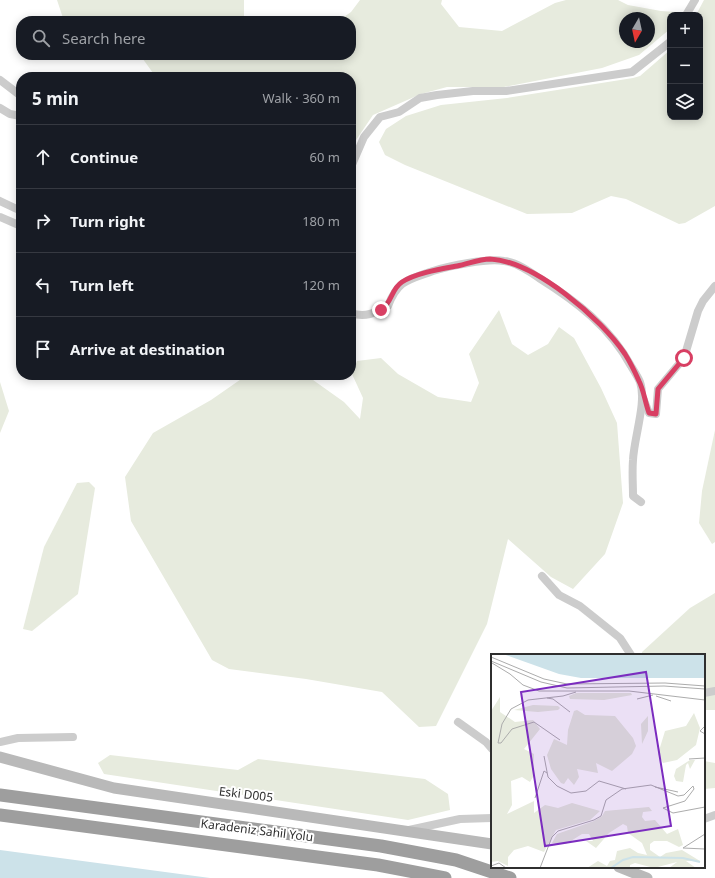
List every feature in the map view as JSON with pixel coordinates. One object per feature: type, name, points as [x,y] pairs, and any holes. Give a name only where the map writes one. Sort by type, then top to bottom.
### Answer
[{"type":"highway","name":"Karadeniz Sahil Yolu","points":[[0,796],[381,846],[456,860],[510,878]]},
{"type":"highway","name":"Karadeniz Sahil Yolu","points":[[0,815],[378,865],[445,878]]},
{"type":"main road","name":"Eski D005","points":[[0,757],[114,788],[406,830],[491,844]]},
{"type":"main road","points":[[622,868],[647,878]]},
{"type":"street","points":[[688,12],[695,0]]},
{"type":"street","points":[[356,155],[364,137],[380,117],[399,112],[420,98],[437,94],[473,91],[506,91],[632,72],[667,44]]},
{"type":"street","points":[[0,80],[16,92]]},
{"type":"street","points":[[0,108],[10,114],[16,115]]},
{"type":"street","points":[[0,201],[16,209]]},
{"type":"street","points":[[0,217],[16,224]]},
{"type":"street","points":[[356,314],[370,314],[388,306],[393,292],[402,282],[440,269],[488,259],[506,261],[527,270],[550,284],[579,304],[599,322],[624,354],[640,382],[643,398],[649,413],[656,414],[658,389],[684,358],[698,310],[715,286]]},
{"type":"street","points":[[641,502],[633,496],[633,459],[637,427],[643,398]]},
{"type":"street","points":[[542,576],[559,594],[580,606],[620,638],[630,654]]},
{"type":"street","points":[[705,693],[715,691]]},
{"type":"street","points":[[458,722],[486,742],[491,748]]},
{"type":"street","points":[[0,742],[18,738],[73,737]]},
{"type":"street","points":[[705,819],[715,815]]},
{"type":"street","points":[[406,830],[460,819],[491,818]]},
{"type":"shaded area","points":[[57,0],[244,0],[244,16],[62,16]]},
{"type":"shaded area","points":[[360,0],[442,0],[441,4],[459,27],[502,31],[555,3],[566,0],[618,0],[628,5],[676,12],[667,12],[667,32],[655,42],[655,12],[619,12],[619,48],[647,48],[639,55],[602,68],[504,87],[447,87],[421,94],[373,115],[356,140],[356,72],[152,72],[144,60],[356,60],[356,16],[345,16],[351,12]]},
{"type":"shaded area","points":[[704,0],[715,0],[715,206],[685,223],[679,224],[626,199],[611,196],[572,213],[527,214],[405,165],[385,155],[379,142],[386,129],[406,116],[441,105],[507,98],[633,78],[640,76],[667,53],[667,120],[703,120],[703,12],[698,12]]},
{"type":"shaded area","points":[[499,310],[512,344],[528,355],[548,344],[559,327],[574,338],[601,388],[617,423],[623,503],[605,554],[573,589],[551,577],[508,539],[487,624],[436,726],[419,727],[382,692],[306,679],[229,669],[212,660],[131,521],[125,477],[153,433],[211,400],[240,380],[313,380],[344,402],[360,419],[363,398],[355,380],[356,380],[356,364],[357,361],[381,358],[398,374],[438,397],[471,402],[479,383],[469,354]]},
{"type":"shaded area","points":[[0,382],[9,411],[0,433]]},
{"type":"shaded area","points":[[715,430],[715,542],[712,544],[699,523],[702,491]]},
{"type":"shaded area","points":[[89,482],[95,488],[78,594],[32,631],[23,629],[44,547],[77,483]]},
{"type":"shaded area","points":[[715,593],[715,710],[705,710],[705,654],[642,654],[642,652],[690,608]]},
{"type":"shaded area","points":[[110,755],[238,770],[258,759],[425,779],[448,794],[450,810],[408,820],[104,774],[98,763]]},
{"type":"shaded area","points":[[705,761],[715,763],[715,788],[705,789]]},
{"type":"water","points":[[0,850],[210,878],[0,878]]},
{"type":"route","points":[[381,310],[388,306],[393,292],[402,282],[440,269],[466,265],[488,259],[506,261],[527,270],[550,284],[579,304],[599,322],[624,354],[640,382],[643,398],[649,413],[656,414],[658,411],[658,389],[661,384],[671,376],[684,358]]}]
